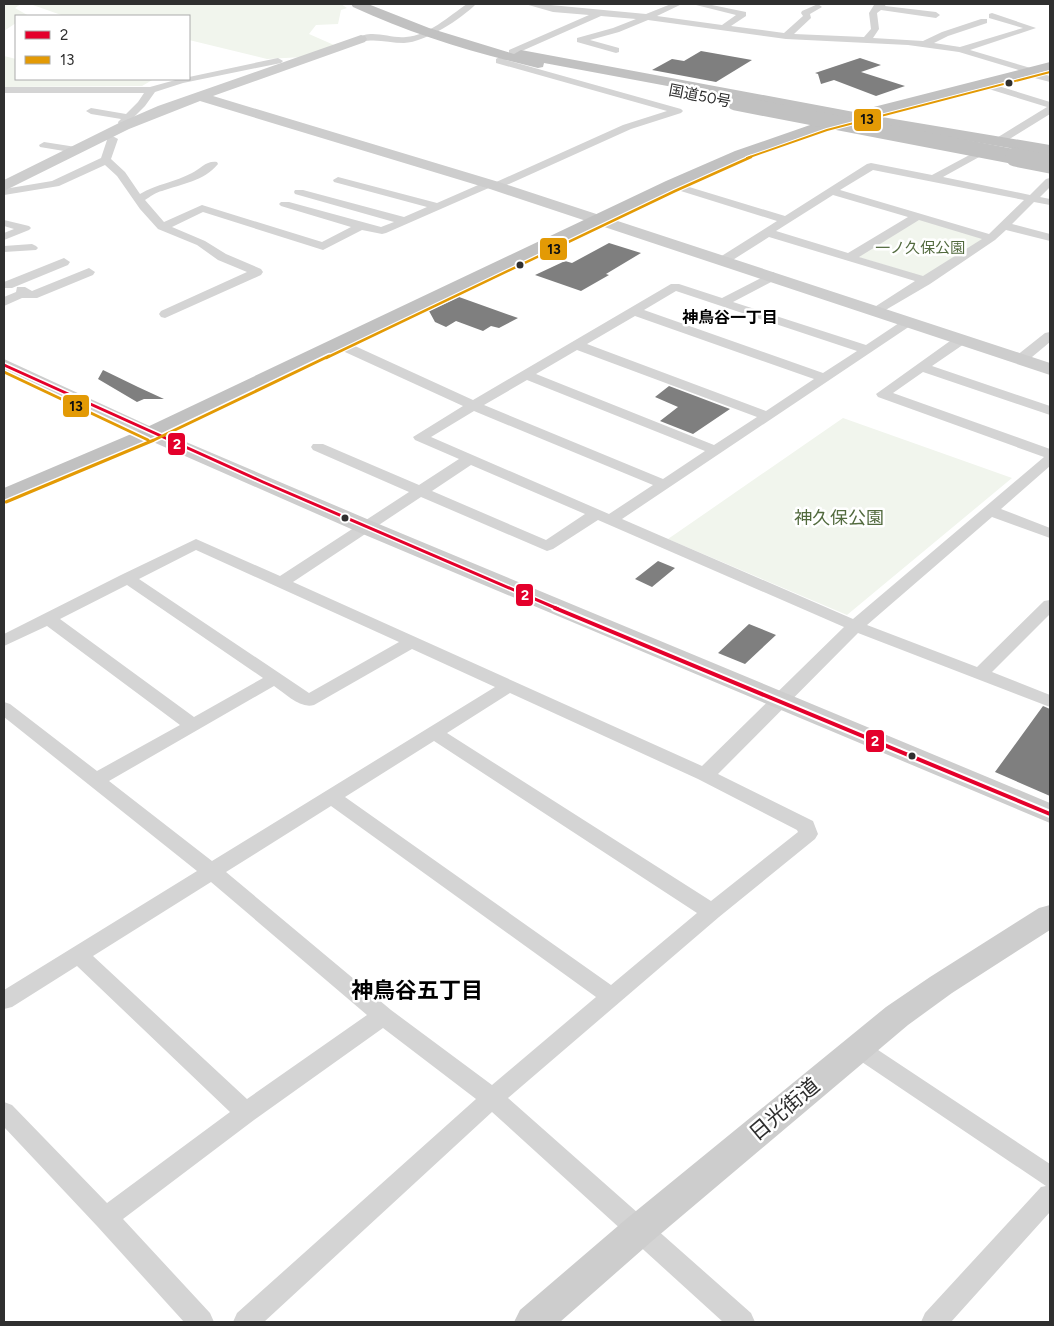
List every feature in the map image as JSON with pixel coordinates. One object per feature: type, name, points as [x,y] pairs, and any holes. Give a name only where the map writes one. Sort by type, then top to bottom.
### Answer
[{"type":"highway","name":"国道50号","points":[[358,4],[431,31],[552,67],[1050,158]]},
{"type":"highway","name":"国道50号","points":[[374,4],[431,31]]},
{"type":"highway","name":"国道50号","points":[[513,54],[1050,164]]},
{"type":"highway","points":[[513,54],[856,117],[1050,150]]},
{"type":"highway","points":[[4,496],[151,434],[672,185],[741,154],[825,124],[1050,66]]},
{"type":"highway","points":[[552,67],[573,75],[595,80],[1050,169]]},
{"type":"street","points":[[91,111],[126,121],[361,39],[376,36],[408,40],[431,31],[472,4]]},
{"type":"street","points":[[529,4],[553,9],[725,26],[786,36],[925,44],[960,50],[1050,79]]},
{"type":"street","points":[[581,40],[616,30],[678,4]]},
{"type":"street","points":[[696,4],[743,14],[725,26]]},
{"type":"street","points":[[867,40],[875,29],[873,13],[879,6],[936,15]]},
{"type":"street","points":[[786,36],[808,16],[804,14],[818,7]]},
{"type":"street","points":[[285,204],[382,231],[609,134],[678,111],[500,61],[600,13]]},
{"type":"street","points":[[925,44],[944,34],[988,18],[1032,28],[960,50]]},
{"type":"street","points":[[552,35],[581,40],[616,50]]},
{"type":"street","points":[[190,79],[278,61]]},
{"type":"street","points":[[4,90],[35,92],[151,90],[186,80]]},
{"type":"street","points":[[982,84],[1049,108]]},
{"type":"street","points":[[4,186],[105,135],[126,121],[142,104],[151,90]]},
{"type":"street","points":[[198,96],[493,185],[1050,369]]},
{"type":"street","points":[[999,140],[1049,108]]},
{"type":"street","points":[[4,192],[55,184],[106,160],[114,139],[105,135]]},
{"type":"street","points":[[44,145],[76,150]]},
{"type":"street","points":[[934,178],[977,154]]},
{"type":"street","points":[[106,160],[121,174],[162,227],[201,243],[222,257],[258,272],[164,314]]},
{"type":"street","points":[[139,199],[158,188],[174,185],[197,175],[214,164]]},
{"type":"street","points":[[724,260],[871,166],[1050,202]]},
{"type":"street","points":[[338,180],[437,206]]},
{"type":"street","points":[[877,311],[991,238],[1006,226],[1050,181]]},
{"type":"street","points":[[672,185],[785,220]]},
{"type":"street","points":[[831,191],[991,238]]},
{"type":"street","points":[[299,192],[404,221]]},
{"type":"street","points":[[162,227],[202,208],[323,246],[361,226]]},
{"type":"street","points":[[850,257],[916,217]]},
{"type":"street","points":[[4,223],[25,228],[4,237]]},
{"type":"street","points":[[1006,226],[1050,238]]},
{"type":"street","points":[[766,232],[926,281]]},
{"type":"street","points":[[4,249],[32,248]]},
{"type":"street","points":[[6,284],[64,262]]},
{"type":"street","points":[[4,302],[23,295],[33,295],[89,272]]},
{"type":"street","points":[[724,302],[773,276]]},
{"type":"street","points":[[6,284],[26,292],[23,295]]},
{"type":"street","points":[[867,350],[675,286],[420,436],[855,626],[1050,701]]},
{"type":"street","points":[[634,311],[824,378]]},
{"type":"street","points":[[318,446],[547,546],[662,484],[910,322]]},
{"type":"street","points":[[1022,359],[1050,336]]},
{"type":"street","points":[[962,339],[883,394],[1050,454]]},
{"type":"street","points":[[339,344],[472,405],[662,484]]},
{"type":"street","points":[[576,345],[767,416]]},
{"type":"street","points":[[4,364],[151,434],[366,527],[1050,814]]},
{"type":"street","points":[[921,367],[1050,411]]},
{"type":"street","points":[[526,374],[715,450]]},
{"type":"street","points":[[282,582],[471,458]]},
{"type":"street","points":[[705,775],[855,626],[1050,459]]},
{"type":"street","points":[[989,510],[1050,533]]},
{"type":"street","points":[[4,640],[196,544],[705,775],[806,826],[808,834],[611,996],[492,1098],[246,1322]]},
{"type":"street","points":[[128,578],[308,701],[412,642]]},
{"type":"street","points":[[980,674],[1050,605]]},
{"type":"street","points":[[48,618],[194,726]]},
{"type":"street","points":[[96,780],[276,678]]},
{"type":"street","points":[[4,1000],[509,686]]},
{"type":"street","points":[[4,708],[211,871],[383,1016],[492,1098],[638,1231],[742,1322]]},
{"type":"street","points":[[435,732],[712,912]]},
{"type":"street","points":[[331,797],[611,996]]},
{"type":"street","name":"日光街道","points":[[534,1322],[638,1231],[897,1016],[940,985],[1050,916]]},
{"type":"street","points":[[79,955],[246,1113]]},
{"type":"street","points":[[106,1218],[246,1113],[383,1016]]},
{"type":"street","points":[[858,1048],[1050,1177]]},
{"type":"street","points":[[4,1112],[106,1218],[201,1322]]},
{"type":"street","points":[[934,1322],[1050,1196]]},
{"type":"green space","points":[[4,4],[21,4],[15,8],[27,15],[15,15],[15,24],[4,31]]},
{"type":"green space","points":[[30,4],[341,4],[347,8],[341,10],[338,24],[316,25],[309,34],[334,45],[303,57],[267,59],[190,40],[190,15],[61,15]]},
{"type":"green space","points":[[4,56],[15,59],[15,80],[152,80],[142,86],[4,87]]},
{"type":"green space","name":"一ノ久保公園","points":[[918,219],[985,239],[924,277],[855,256]]},
{"type":"green space","name":"神久保公園","points":[[843,418],[1012,478],[847,615],[668,539]]},
{"type":"building","points":[[701,51],[752,60],[716,82],[652,70],[672,59],[684,61]]},
{"type":"building","points":[[860,58],[881,65],[861,72],[905,86],[876,96],[834,80],[821,84],[818,74],[815,73]]},
{"type":"building","points":[[609,243],[641,253],[581,291],[535,275],[565,261],[572,263]]},
{"type":"building","points":[[459,297],[518,318],[499,328],[491,326],[483,331],[456,321],[446,327],[435,322],[429,311]]},
{"type":"building","points":[[103,370],[164,399],[144,399],[137,402],[98,379]]},
{"type":"building","points":[[669,386],[730,409],[693,434],[660,421],[678,407],[655,397]]},
{"type":"building","points":[[658,561],[675,568],[652,587],[635,579]]},
{"type":"building","points":[[749,624],[776,635],[745,664],[718,653]]},
{"type":"building","points":[[1043,706],[1050,709],[1050,796],[995,772]]},
{"type":"transit line","name":"13","points":[[6,502],[154,440],[743,160],[827,130],[1050,72]]},
{"type":"transit line","name":"2","points":[[4,365],[393,539],[1050,814]]},
{"type":"transit line","name":"13","points":[[4,372],[148,440]]},
{"type":"district","name":"神鳥谷一丁目","points":[[730,317]]},
{"type":"district","name":"神鳥谷五丁目","points":[[417,990]]}]
